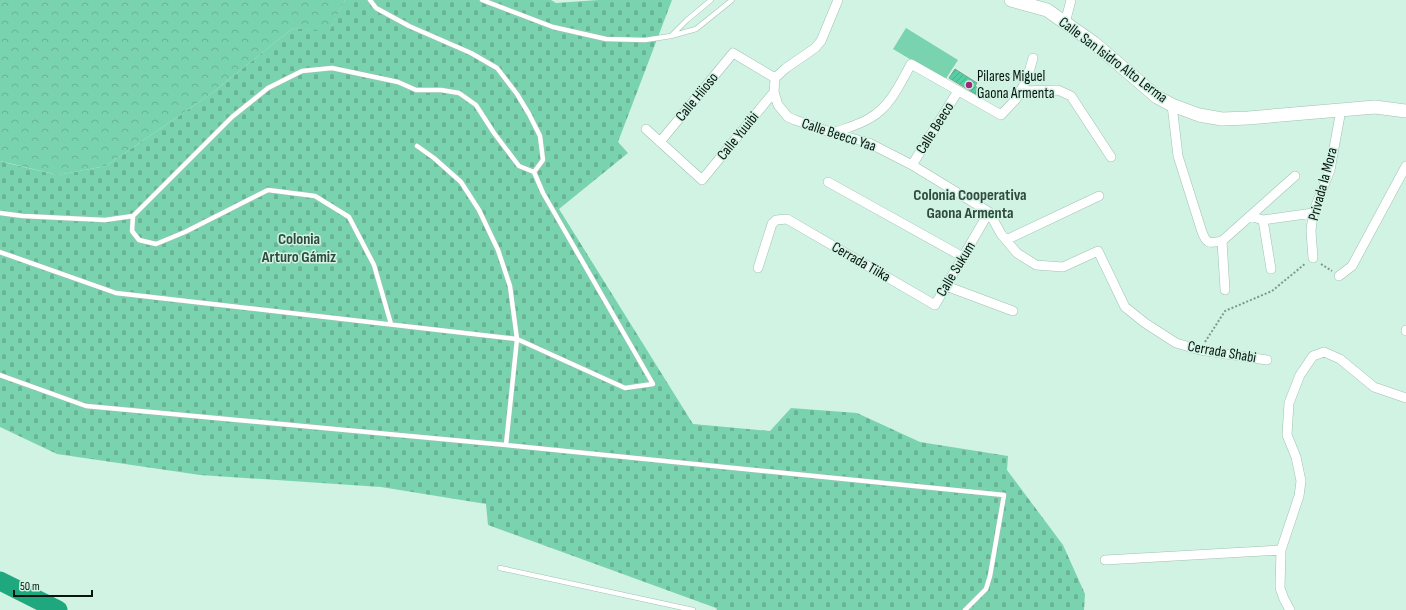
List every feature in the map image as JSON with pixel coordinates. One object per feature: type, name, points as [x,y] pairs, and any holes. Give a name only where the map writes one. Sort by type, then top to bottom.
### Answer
[{"type":"street","points":[[775,78],[786,68],[815,48],[821,41],[838,0]]},
{"type":"street","name":"Calle San Isidro Alto Lerma","points":[[1011,0],[1047,10],[1094,43],[1157,97],[1172,105],[1199,115],[1222,119],[1248,118],[1375,107],[1406,111]]},
{"type":"street","points":[[1066,23],[1071,0]]},
{"type":"street","name":"Calle Hiioso","points":[[660,142],[733,53],[775,78]]},
{"type":"street","points":[[833,133],[871,118],[881,110],[890,101],[911,64],[1002,115],[1020,92],[1027,79],[1033,58]]},
{"type":"street","name":"Calle Beeco Yaa","points":[[775,78],[774,92],[778,105],[788,117],[833,133],[870,143],[912,164],[989,212]]},
{"type":"street","points":[[1020,92],[1058,90],[1071,96],[1111,157]]},
{"type":"street","name":"Calle Beeco","points":[[912,164],[958,91]]},
{"type":"street","name":"Calle Yuuibi","points":[[660,142],[702,180],[774,92]]},
{"type":"street","points":[[1172,105],[1178,156],[1204,238],[1208,242],[1211,243],[1222,241],[1294,176]]},
{"type":"street","name":"Privada la Mora","points":[[1313,258],[1311,231],[1313,213],[1330,170],[1340,110]]},
{"type":"street","points":[[646,129],[660,142]]},
{"type":"street","points":[[1339,276],[1352,266],[1406,166]]},
{"type":"street","points":[[828,182],[963,256]]},
{"type":"street","points":[[1006,240],[1099,196]]},
{"type":"street","name":"Cerrada Shabi","points":[[989,212],[1006,240],[1017,253],[1036,265],[1063,268],[1098,251],[1125,307],[1145,323],[1176,343],[1200,350],[1267,360]]},
{"type":"street","name":"Calle Sukum","points":[[935,305],[989,212]]},
{"type":"street","points":[[1250,216],[1263,220],[1313,213]]},
{"type":"street","name":"Cerrada Tiika","points":[[758,268],[772,224],[776,220],[787,219],[935,305]]},
{"type":"street","points":[[1263,220],[1270,269]]},
{"type":"street","points":[[1222,241],[1225,290]]},
{"type":"street","points":[[946,286],[1014,311]]},
{"type":"street","points":[[1290,610],[1280,588],[1281,550],[1300,496],[1301,481],[1296,457],[1287,435],[1290,403],[1300,374],[1313,356],[1324,352],[1340,359],[1374,387],[1406,398]]},
{"type":"street","points":[[1105,560],[1281,550]]},
{"type":"lane","points":[[370,0],[376,8],[409,26],[471,52],[497,68],[518,94],[540,136],[543,160],[534,172]]},
{"type":"lane","points":[[482,0],[554,27],[606,39],[645,40],[671,36],[696,29],[732,0]]},
{"type":"lane","points":[[671,36],[711,0]]},
{"type":"lane","points":[[0,213],[23,216],[105,220],[133,216],[232,117],[268,88],[302,71],[332,68],[398,82],[416,90],[441,90],[459,93],[476,105],[494,133],[519,166],[534,172],[543,193],[653,384],[625,388],[517,339],[116,293],[0,252]]},
{"type":"lane","points":[[417,146],[434,158],[461,182],[479,210],[498,250],[510,286],[517,339],[506,445]]},
{"type":"lane","points":[[133,216],[132,231],[139,240],[156,244],[185,232],[268,190],[316,196],[349,217],[374,265],[391,324]]},
{"type":"lane","points":[[0,375],[86,406],[506,445],[1004,495],[990,576],[986,589],[965,610]]},
{"type":"lane","points":[[500,568],[693,610]]},
{"type":"path","points":[[1200,350],[1225,311],[1272,291],[1313,258],[1339,276]]},
{"type":"green space","points":[[0,0],[345,0],[329,32],[293,28],[212,93],[106,166],[58,175],[0,161]]},
{"type":"green space","points":[[345,0],[551,0],[556,3],[598,0],[672,0],[618,142],[628,153],[559,209],[693,424],[770,431],[791,408],[857,413],[920,442],[1008,456],[1007,470],[1063,545],[1085,594],[1084,610],[717,610],[716,608],[488,525],[486,504],[381,487],[200,475],[57,454],[0,427],[0,161],[58,175],[106,166],[212,93],[293,28],[329,31]]},
{"type":"green space","points":[[906,28],[958,60],[945,80],[893,49]]},
{"type":"building","points":[[955,69],[977,83],[975,86],[985,93],[982,98],[949,78]]},
{"type":"waterway","points":[[0,581],[58,610]]},
{"type":"place","name":"Pilares Miguel Gaona Armenta","points":[[969,85]]},
{"type":"district","name":"Colonia Cooperativa Gaona Armenta","points":[[970,204]]},
{"type":"district","name":"Colonia Arturo Gámiz","points":[[299,248]]}]
